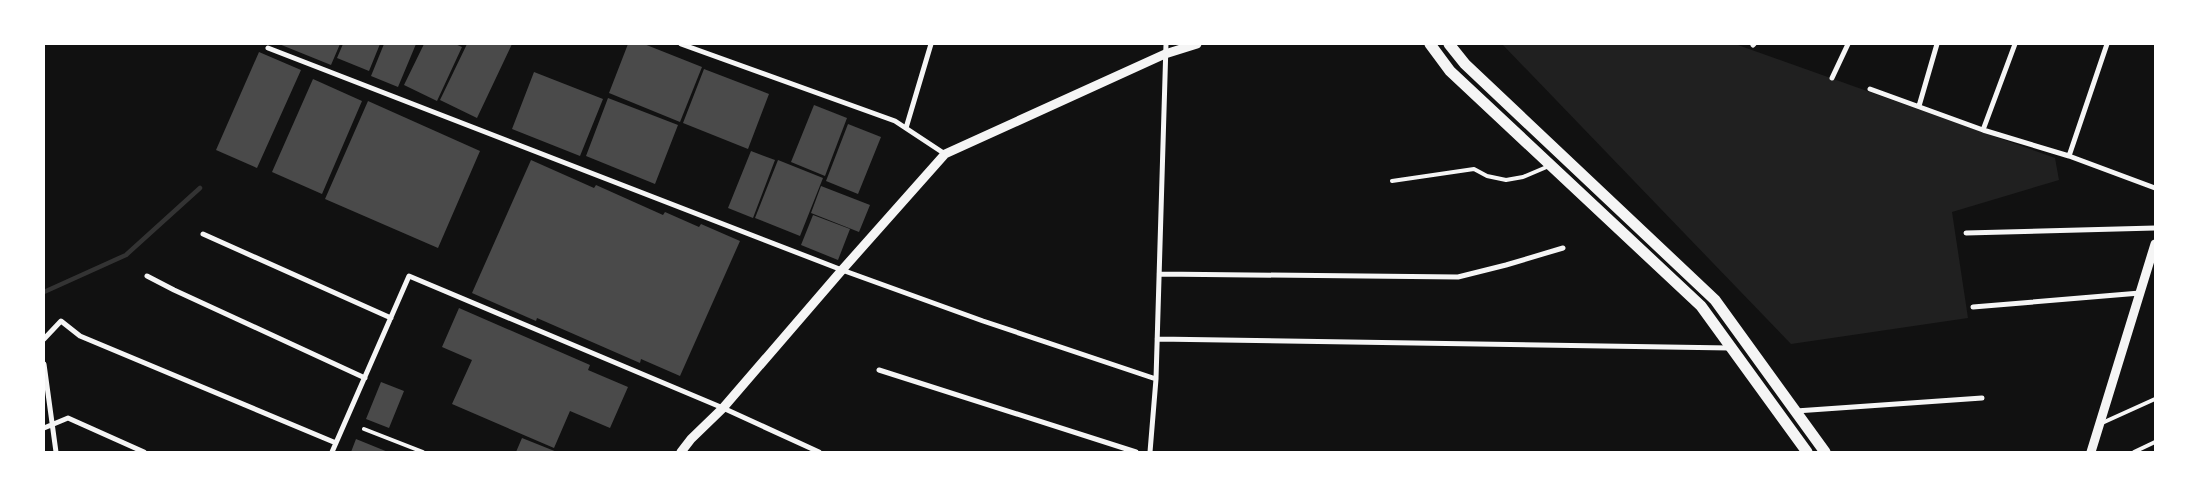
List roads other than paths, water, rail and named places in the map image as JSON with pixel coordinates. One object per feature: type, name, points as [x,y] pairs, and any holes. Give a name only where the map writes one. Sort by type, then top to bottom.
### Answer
[{"type":"main road","points":[[1430,44],[1450,71],[1701,306],[1807,452]]},
{"type":"main road","points":[[1449,44],[1464,64],[1715,300],[1825,452]]},
{"type":"street","points":[[681,44],[895,121],[945,154]]},
{"type":"street","points":[[906,128],[931,44]]},
{"type":"street","points":[[1150,452],[1156,379],[1166,44]]},
{"type":"street","points":[[681,452],[691,439],[724,408],[842,270],[945,154],[1165,54],[1197,44]]},
{"type":"street","points":[[1832,78],[1848,44]]},
{"type":"street","points":[[1919,106],[1937,44]]},
{"type":"street","points":[[1983,130],[2015,44]]},
{"type":"street","points":[[2069,156],[2107,44]]},
{"type":"street","points":[[268,48],[842,270],[983,321],[1156,379]]},
{"type":"street","points":[[1870,89],[1983,130],[2069,156],[2155,188]]},
{"type":"street","points":[[1966,233],[2155,228]]},
{"type":"street","points":[[203,234],[391,318]]},
{"type":"street","points":[[2091,452],[2155,244]]},
{"type":"street","points":[[1159,274],[1458,277],[1506,266],[1563,248]]},
{"type":"street","points":[[147,276],[365,378]]},
{"type":"street","points":[[332,452],[409,276],[724,408],[819,452]]},
{"type":"street","points":[[1973,306],[2140,293]]},
{"type":"street","points":[[44,338],[61,321],[80,336],[336,444]]},
{"type":"street","points":[[1157,339],[1731,348]]},
{"type":"street","points":[[44,364],[56,452]]},
{"type":"street","points":[[879,370],[1136,452]]},
{"type":"street","points":[[1796,411],[1982,398]]},
{"type":"street","points":[[44,428],[68,418],[144,452]]},
{"type":"lane","points":[[1392,181],[1474,169],[1487,176],[1506,180],[1523,177],[1551,165]]},
{"type":"lane","points":[[2100,424],[2155,399]]},
{"type":"lane","points":[[364,429],[423,452]]},
{"type":"lane","points":[[2134,452],[2155,442]]},
{"type":"waterway","points":[[44,292],[126,255],[200,188]]}]
